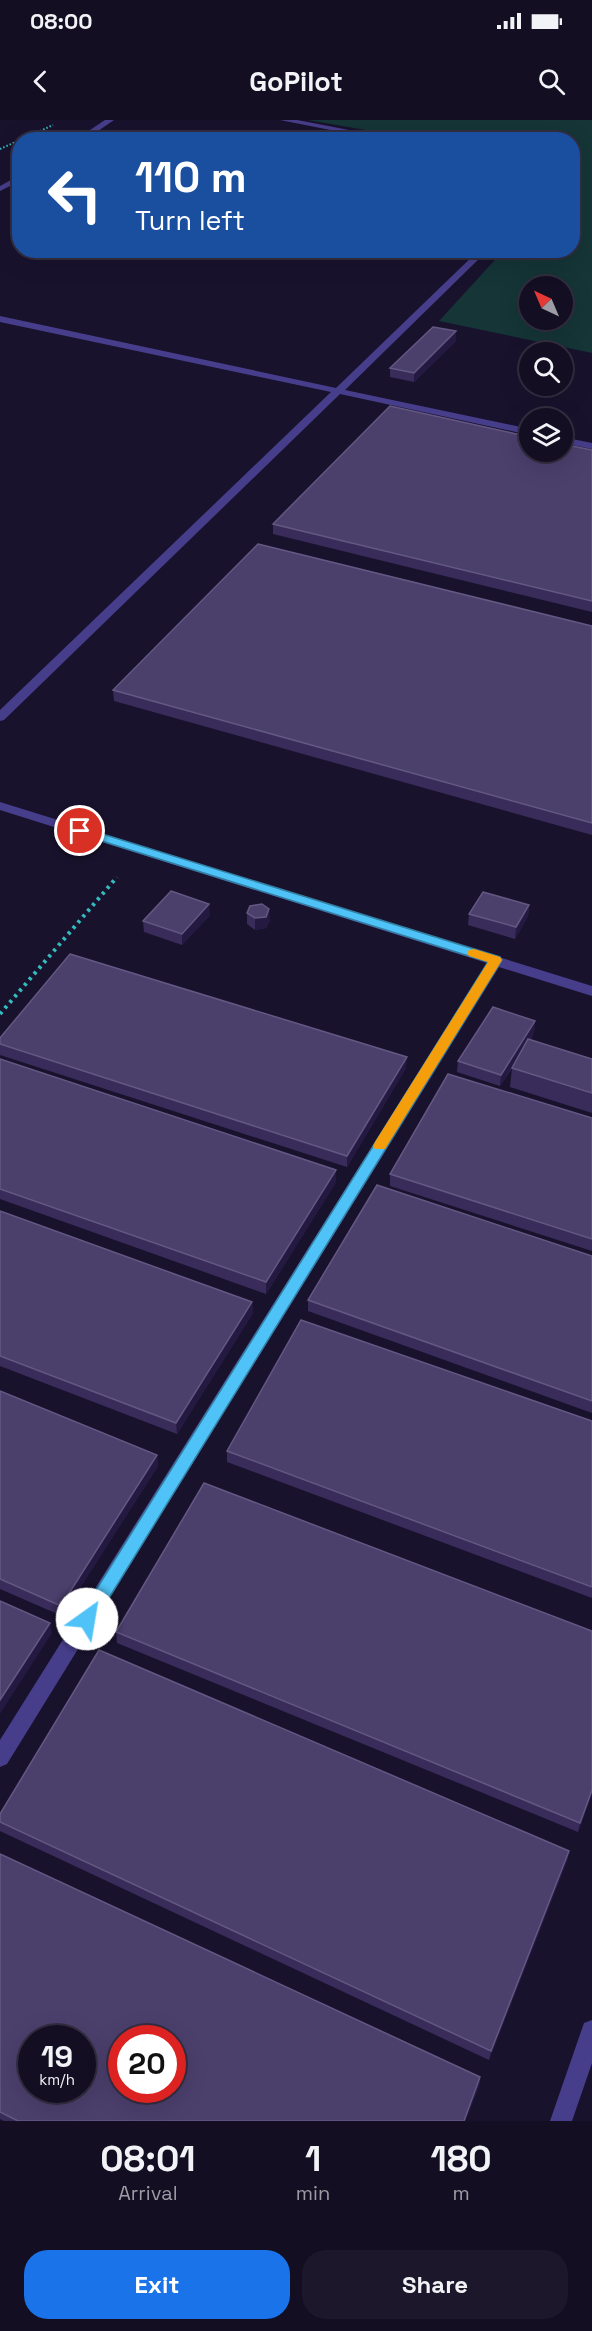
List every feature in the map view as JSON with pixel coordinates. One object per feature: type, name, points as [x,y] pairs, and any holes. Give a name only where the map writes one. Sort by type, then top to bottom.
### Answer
[{"type":"street","points":[[91,132],[110,120]]},
{"type":"street","points":[[284,120],[352,132]]},
{"type":"street","points":[[0,717],[476,258]]},
{"type":"street","points":[[0,319],[519,430]]},
{"type":"street","points":[[573,442],[592,446]]},
{"type":"street","points":[[0,806],[592,991]]},
{"type":"street","points":[[0,1758],[496,960]]},
{"type":"street","points":[[561,2121],[592,2031]]},
{"type":"path","points":[[38,132],[53,125]]},
{"type":"path","points":[[0,1014],[141,849]]},
{"type":"green space","points":[[308,120],[592,120],[592,353],[573,349],[573,342],[539,342],[439,321],[497,258],[580,258],[580,132],[377,132]]},
{"type":"building","points":[[433,327],[456,331],[414,373],[390,368]]},
{"type":"building","points":[[390,406],[519,435],[519,462],[573,462],[573,446],[592,450],[592,601],[273,524]]},
{"type":"building","points":[[258,544],[592,626],[592,823],[113,690]]},
{"type":"building","points":[[171,891],[209,904],[182,934],[143,921]]},
{"type":"building","points":[[483,892],[529,905],[516,927],[469,914]]},
{"type":"building","points":[[262,904],[269,909],[266,917],[255,918],[247,913],[250,906]]},
{"type":"building","points":[[70,954],[407,1057],[347,1156],[0,1044],[0,1038]]},
{"type":"building","points":[[493,1007],[535,1021],[501,1075],[458,1061]]},
{"type":"building","points":[[528,1039],[592,1059],[592,1093],[512,1068]]},
{"type":"building","points":[[0,1059],[336,1170],[266,1282],[0,1189]]},
{"type":"building","points":[[448,1074],[592,1118],[592,1239],[390,1174]]},
{"type":"building","points":[[377,1185],[592,1256],[592,1401],[308,1300]]},
{"type":"building","points":[[0,1211],[252,1302],[176,1423],[0,1356]]},
{"type":"building","points":[[301,1320],[592,1421],[592,1587],[227,1451]]},
{"type":"building","points":[[0,1391],[157,1455],[61,1606],[0,1579]]},
{"type":"building","points":[[204,1483],[592,1631],[592,1790],[580,1823],[116,1632]]},
{"type":"building","points":[[0,1601],[50,1623],[0,1700]]},
{"type":"building","points":[[99,1650],[569,1851],[491,2051],[0,1822],[0,1814]]},
{"type":"building","points":[[0,1854],[480,2077],[464,2121],[18,2121],[0,2112]]},
{"type":"slow traffic","points":[[380,1146],[496,960],[474,953]]},
{"type":"route","points":[[80,831],[496,960],[87,1619]]}]
